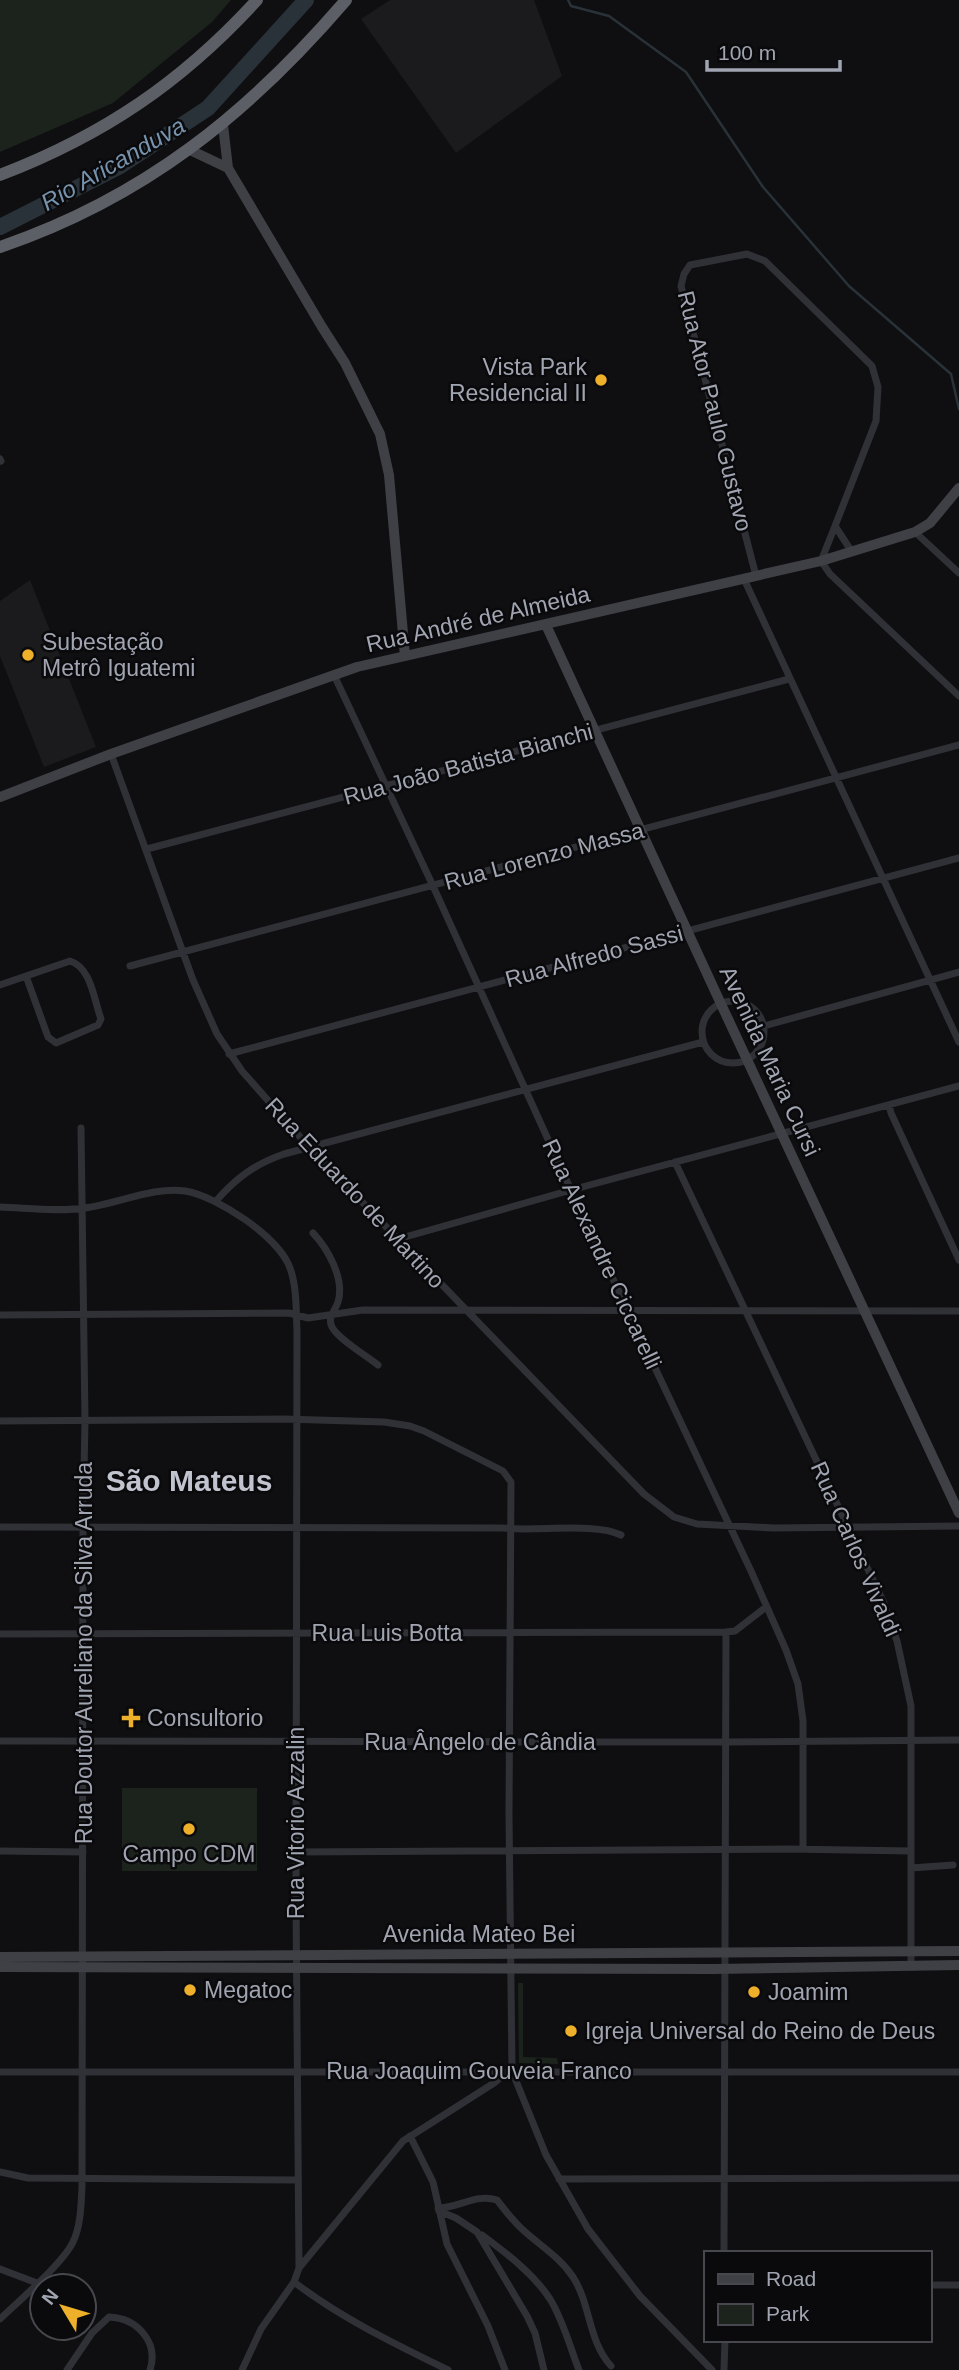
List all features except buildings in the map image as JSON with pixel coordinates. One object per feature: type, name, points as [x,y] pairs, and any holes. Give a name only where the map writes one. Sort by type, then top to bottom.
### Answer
[{"type":"highway","points":[[0,174],[35,161],[98,130],[151,97],[218,41],[257,0]]},
{"type":"highway","points":[[0,247],[46,231],[118,196],[190,150],[223,125],[291,60],[345,0]]},
{"type":"main road","points":[[223,125],[228,168],[345,363],[380,434],[390,474],[405,656]]},
{"type":"main road","points":[[190,150],[228,168]]},
{"type":"main road","name":"Rua André de Almeida","points":[[0,797],[334,674],[821,561],[915,532],[930,523],[959,488]]},
{"type":"main road","name":"Avenida Maria Cursi","points":[[546,625],[959,1513]]},
{"type":"main road","name":"Avenida Mateo Bei","points":[[296,1962],[511,1955],[959,1951]]},
{"type":"main road","name":"Avenida Mateo Bei","points":[[0,1957],[82,1962],[296,1962],[511,1968],[724,1969],[959,1965]]},
{"type":"main road","name":"Avenida Mateo Bei","points":[[0,1967],[82,1962]]},
{"type":"street","name":"Rua Ator Paulo Gustavo","points":[[756,576],[681,286],[684,274],[691,265],[747,254],[765,261],[872,366],[878,387],[876,421],[821,561]]},
{"type":"street","points":[[835,526],[852,552]]},
{"type":"street","points":[[915,532],[959,573]]},
{"type":"street","points":[[821,561],[830,574],[959,696]]},
{"type":"street","points":[[744,579],[959,1042]]},
{"type":"street","name":"Rua Alexandre Ciccarelli","points":[[334,674],[786,1650],[801,1700],[804,1741],[803,1849]]},
{"type":"street","name":"Rua João Batista Bianchi","points":[[147,849],[789,679]]},
{"type":"street","name":"Rua Lorenzo Massa","points":[[130,966],[959,745]]},
{"type":"street","name":"Rua Eduardo de Martino","points":[[111,754],[183,953],[209,1016],[229,1054],[309,1147],[653,1501],[685,1522],[729,1526],[959,1526]]},
{"type":"street","name":"Rua Alfredo Sassi","points":[[229,1054],[959,858]]},
{"type":"street","points":[[0,985],[26,976],[70,961],[77,963],[85,971],[100,1023],[56,1043],[48,1037],[26,976]]},
{"type":"street","points":[[764,1026],[959,972]]},
{"type":"street","points":[[739,1002],[747,1005],[761,1017],[764,1026],[761,1046],[747,1060],[737,1064],[716,1059],[703,1042],[703,1024],[720,1004],[739,1002]]},
{"type":"street","points":[[216,1201],[237,1177],[265,1160],[703,1042]]},
{"type":"street","points":[[398,1239],[959,1086]]},
{"type":"street","points":[[889,1105],[959,1260]]},
{"type":"street","name":"Rua Doutor Aureliano da Silva Arruda","points":[[47,2272],[72,2243],[81,2214],[83,2177],[82,1527],[85,1420],[81,1128]]},
{"type":"street","name":"Rua Carlos Vivaldi","points":[[675,1162],[883,1601],[897,1641],[911,1706],[911,1966]]},
{"type":"street","name":"Rua Vitorio Azzalin","points":[[0,1207],[83,1209],[155,1193],[186,1191],[216,1201],[264,1235],[284,1256],[294,1280],[299,2268],[294,2282],[265,2321],[242,2370]]},
{"type":"street","points":[[313,1233],[327,1252],[335,1271],[339,1299],[331,1314],[335,1332],[378,1365]]},
{"type":"street","points":[[0,1315],[289,1313],[308,1318],[363,1310],[959,1311]]},
{"type":"street","points":[[0,1421],[296,1419],[384,1422],[410,1426],[440,1438],[480,1458],[506,1475],[511,1482],[510,2071],[546,2155],[588,2229],[640,2296],[712,2370]]},
{"type":"street","points":[[0,1527],[605,1529],[621,1535]]},
{"type":"street","name":"Rua Luis Botta","points":[[0,1634],[726,1632],[735,1631],[766,1607]]},
{"type":"street","points":[[724,2251],[726,1632]]},
{"type":"street","name":"Rua Ângelo de Cândia","points":[[0,1741],[959,1740]]},
{"type":"street","points":[[296,1852],[724,1849],[911,1851]]},
{"type":"street","points":[[0,1850],[83,1852]]},
{"type":"street","points":[[911,1868],[953,1865]]},
{"type":"street","name":"Rua Joaquim Gouveia Franco","points":[[0,2071],[959,2071]]},
{"type":"street","points":[[299,2268],[391,2154],[410,2136],[510,2071]]},
{"type":"street","points":[[410,2136],[433,2182],[447,2244],[488,2326],[505,2370]]},
{"type":"street","points":[[0,2172],[28,2178],[298,2179]]},
{"type":"street","points":[[559,2179],[959,2178]]},
{"type":"street","points":[[438,2210],[481,2198],[497,2200],[514,2221],[571,2274],[582,2298],[598,2349],[611,2366]]},
{"type":"street","points":[[438,2210],[477,2232],[512,2259],[543,2290],[557,2311],[579,2370]]},
{"type":"street","points":[[477,2232],[527,2316],[535,2333],[544,2370]]},
{"type":"street","points":[[0,2269],[28,2280]]},
{"type":"street","points":[[294,2282],[326,2305],[448,2370]]},
{"type":"street","points":[[931,2285],[959,2285]]},
{"type":"street","name":"Rua Doutor Aureliano da Silva Arruda","points":[[0,2319],[28,2292]]},
{"type":"street","points":[[67,2370],[92,2333],[109,2318],[130,2322],[143,2331],[152,2348],[153,2361],[150,2370]]},
{"type":"street","points":[[723,2370],[725,2342]]},
{"type":"shaded area","points":[[390,0],[534,0],[562,76],[456,153],[361,19]]},
{"type":"shaded area","points":[[30,580],[96,747],[44,767],[0,656],[0,601]]},
{"type":"green space","points":[[0,0],[231,0],[212,22],[113,103],[0,152]]},
{"type":"green space","name":"Campo CDM","points":[[122,1788],[257,1788],[257,1871],[122,1871]]},
{"type":"green space","points":[[518,1983],[523,1983],[523,2057],[557,2058],[558,2064],[519,2063]]},
{"type":"waterway","name":"Rio Aricanduva","points":[[0,227],[120,166],[208,108],[306,0]]},
{"type":"waterway","points":[[568,0],[571,6],[609,16],[686,72],[763,187],[849,286],[951,374],[959,409]]},
{"type":"place","name":"Vista Park Residencial II","points":[[601,380]]},
{"type":"place","name":"Subestação Metrô Iguatemi","points":[[28,655]]},
{"type":"place","name":"Consultorio","points":[[131,1718]]},
{"type":"place","name":"Campo CDM","points":[[189,1829]]},
{"type":"place","name":"Megatoc","points":[[190,1990]]},
{"type":"place","name":"Joamim","points":[[754,1992]]},
{"type":"place","name":"Igreja Universal do Reino de Deus","points":[[571,2031]]},
{"type":"district","name":"São Mateus","points":[[189,1481]]}]
